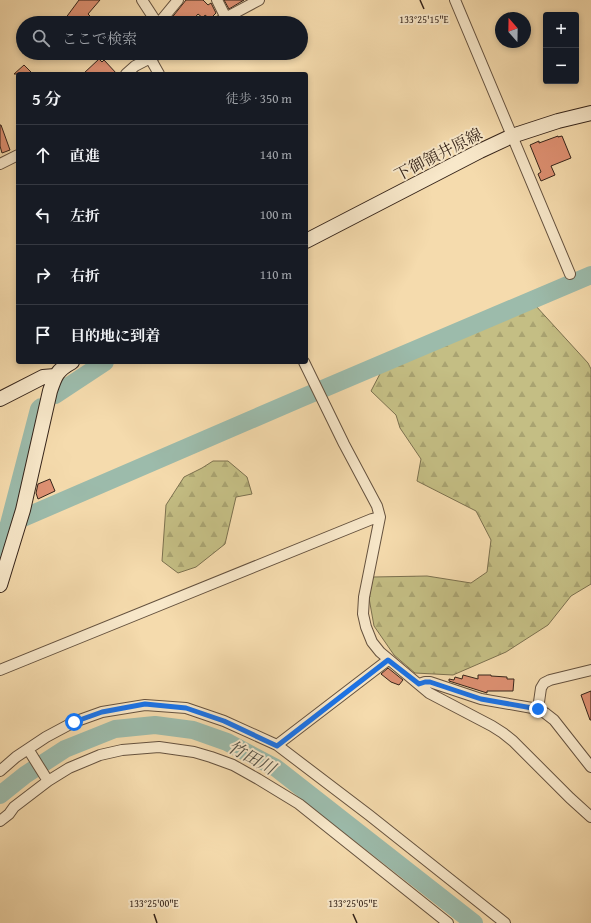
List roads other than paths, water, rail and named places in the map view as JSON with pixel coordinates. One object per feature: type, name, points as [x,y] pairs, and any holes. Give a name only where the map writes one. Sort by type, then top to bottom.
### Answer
[{"type":"main road","name":"下御領井原線","points":[[308,240],[512,136],[591,112]]},
{"type":"main road","points":[[0,585],[19,524],[50,391],[55,376],[69,364]]},
{"type":"main road","points":[[0,399],[43,377],[55,376]]},
{"type":"street","points":[[136,0],[146,16]]},
{"type":"street","points":[[142,0],[152,16]]},
{"type":"street","points":[[165,16],[178,0]]},
{"type":"street","points":[[218,0],[225,16]]},
{"type":"street","points":[[230,16],[259,0]]},
{"type":"street","points":[[455,0],[570,274]]},
{"type":"street","points":[[129,72],[144,60]]},
{"type":"street","points":[[150,60],[158,72]]},
{"type":"street","points":[[0,164],[16,156]]},
{"type":"street","points":[[305,364],[344,444],[377,506],[380,517],[364,597],[363,614],[372,642],[388,660],[429,693],[503,733],[591,817]]},
{"type":"street","points":[[0,670],[364,522],[380,517]]},
{"type":"street","points":[[277,746],[388,660]]},
{"type":"street","points":[[538,709],[541,688],[544,683],[550,680],[591,670]]},
{"type":"street","points":[[419,684],[430,682],[481,699],[538,709],[554,720],[591,767]]},
{"type":"street","points":[[0,771],[46,737],[81,720],[102,712],[145,704],[186,708],[224,721],[277,746],[369,815],[506,923]]},
{"type":"street","points":[[0,821],[47,779],[68,768],[100,755],[122,750],[159,747],[194,752],[233,765],[298,804],[448,923]]},
{"type":"street","points":[[29,750],[47,779]]},
{"type":"waterway","points":[[9,524],[591,275]]},
{"type":"waterway","points":[[55,395],[102,364]]},
{"type":"waterway","points":[[0,552],[9,524],[39,409],[41,407]]},
{"type":"waterway","name":"竹田川","points":[[0,795],[25,775],[65,749],[115,729],[155,725],[193,730],[227,742],[276,768],[474,923]]}]
